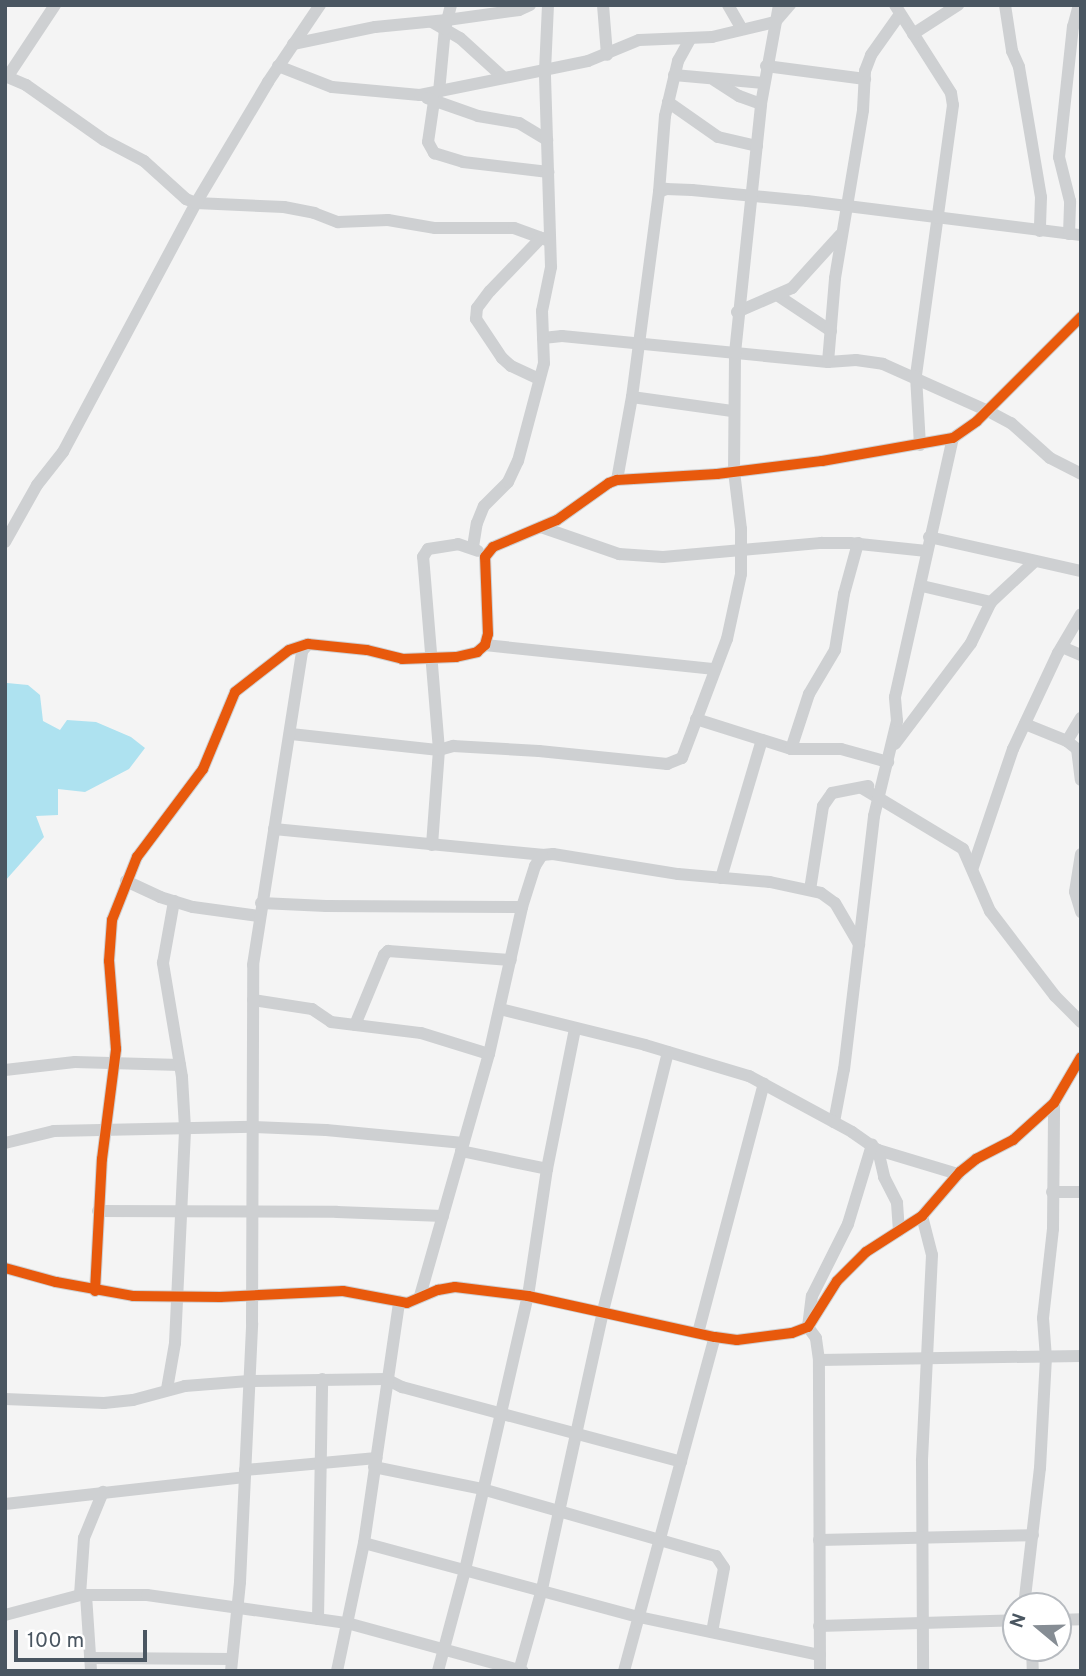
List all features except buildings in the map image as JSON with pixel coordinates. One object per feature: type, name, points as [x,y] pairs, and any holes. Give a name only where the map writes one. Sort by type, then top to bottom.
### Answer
[{"type":"street","points":[[55,5],[7,76],[26,85],[104,141],[144,161],[186,199],[196,203],[284,207],[314,213],[338,222],[388,219],[435,228],[514,228],[545,240]]},
{"type":"street","points":[[5,542],[37,485],[63,452],[196,203],[278,66],[320,5]]},
{"type":"street","points":[[451,5],[428,142],[434,153],[463,162],[548,172]]},
{"type":"street","points":[[293,44],[375,27],[431,22],[446,25],[519,10],[530,5]]},
{"type":"street","points":[[473,547],[477,523],[484,506],[508,482],[518,461],[544,363],[542,311],[551,267],[545,240],[548,172],[545,71],[548,5]]},
{"type":"street","points":[[603,5],[607,55]]},
{"type":"street","points":[[291,734],[439,750],[453,747],[539,751],[674,763],[682,758],[727,639],[741,574],[734,471],[734,353],[761,104],[779,5]]},
{"type":"street","points":[[436,97],[607,55],[639,40],[728,33],[775,22],[790,5]]},
{"type":"street","points":[[912,34],[958,5]]},
{"type":"street","points":[[1005,5],[1013,51],[1019,66],[1041,197],[1040,231]]},
{"type":"street","points":[[659,192],[679,189],[1075,235],[1059,157],[1073,27],[1080,5]]},
{"type":"street","points":[[729,7],[742,29]]},
{"type":"street","points":[[728,33],[729,7]]},
{"type":"street","points":[[828,362],[840,236],[848,207],[865,79],[871,55],[897,10],[951,93],[949,141],[916,376],[920,445]]},
{"type":"street","points":[[446,25],[505,78]]},
{"type":"street","points":[[617,480],[632,397],[668,102],[674,75],[690,38]]},
{"type":"street","points":[[278,66],[332,87],[436,97],[478,116],[519,123],[547,140]]},
{"type":"street","points":[[766,66],[865,79]]},
{"type":"street","points":[[674,75],[764,83]]},
{"type":"street","points":[[714,80],[739,96],[761,104]]},
{"type":"street","points":[[668,102],[718,136],[757,146]]},
{"type":"street","points":[[737,312],[794,287],[840,236]]},
{"type":"street","points":[[539,379],[511,366],[502,358],[476,319],[477,308],[490,291],[545,240]]},
{"type":"street","points":[[777,295],[831,331]]},
{"type":"street","points":[[95,1291],[98,1211],[116,1027],[110,948],[114,912],[137,857],[203,769],[235,692],[289,650],[307,644],[367,650],[402,659],[477,652],[485,645],[489,613],[485,557],[493,547],[557,520],[609,482],[734,471],[953,438],[988,411],[1081,317]]},
{"type":"street","points":[[543,338],[562,336],[828,362],[856,360],[883,364],[916,376],[988,411],[1010,424],[1050,458],[1081,474]]},
{"type":"street","points":[[632,397],[733,411]]},
{"type":"street","points":[[834,1122],[844,1069],[865,872],[878,797],[893,747],[897,721],[895,697],[953,438]]},
{"type":"street","points":[[541,527],[619,554],[663,557],[821,543],[858,543],[927,551]]},
{"type":"street","points":[[929,537],[1081,571]]},
{"type":"street","points":[[791,749],[809,694],[835,650],[844,594],[858,543]]},
{"type":"street","points":[[432,845],[439,750],[434,658],[424,557],[428,549],[458,544],[473,547],[485,557]]},
{"type":"street","points":[[893,747],[925,700],[971,643],[991,602],[1034,562]]},
{"type":"street","points":[[922,586],[991,602]]},
{"type":"street","points":[[973,867],[1025,724],[1081,614]]},
{"type":"street","points":[[103,1493],[84,1538],[83,1595],[91,1665],[231,1665],[237,1607],[252,1296],[253,1000],[260,909],[291,734],[302,651],[307,644]]},
{"type":"street","points":[[485,645],[715,669]]},
{"type":"street","points":[[1062,647],[1081,655]]},
{"type":"street","points":[[1067,741],[1081,718]]},
{"type":"street","points":[[696,719],[791,749],[841,749],[888,762]]},
{"type":"street","points":[[1025,724],[1067,741],[1077,749],[1081,780]]},
{"type":"street","points":[[721,878],[762,740]]},
{"type":"street","points":[[810,890],[823,806],[832,793],[882,783]]},
{"type":"street","points":[[862,788],[963,849],[990,911],[1055,996],[1081,1021]]},
{"type":"street","points":[[274,829],[552,854],[678,874],[810,890],[835,903],[859,944]]},
{"type":"street","points":[[1081,853],[1076,892],[1081,912]]},
{"type":"street","points":[[420,1297],[489,1055],[522,907],[535,866],[542,855]]},
{"type":"street","points":[[126,881],[193,907],[522,907]]},
{"type":"street","points":[[167,1390],[172,1368],[185,1128],[180,1065],[163,963],[174,901]]},
{"type":"street","points":[[355,1025],[388,951],[511,960]]},
{"type":"street","points":[[253,1000],[312,1009],[331,1022],[421,1033],[489,1055]]},
{"type":"street","points":[[500,1009],[668,1052],[749,1076],[834,1122],[875,1148],[958,1174]]},
{"type":"street","points":[[438,1671],[465,1570],[528,1296],[547,1169],[575,1029]]},
{"type":"street","points":[[5,1615],[83,1595],[146,1595],[347,1623],[520,1670],[578,1434],[603,1311],[668,1052]]},
{"type":"street","points":[[5,1268],[95,1291],[176,1298],[343,1291],[398,1302],[455,1287],[528,1296],[715,1337],[737,1340],[792,1333],[808,1327],[837,1281],[866,1251],[922,1216],[958,1174],[976,1159],[1013,1140],[1054,1103],[1081,1057]]},
{"type":"street","points":[[5,1070],[75,1062],[180,1065]]},
{"type":"street","points":[[698,1333],[764,1084]]},
{"type":"street","points":[[1026,1592],[1033,1535],[1046,1357],[1043,1318],[1053,1228],[1054,1103]]},
{"type":"street","points":[[5,1143],[54,1131],[252,1127],[326,1130],[462,1147],[547,1169]]},
{"type":"street","points":[[875,1148],[884,1177],[897,1203],[900,1231]]},
{"type":"street","points":[[820,1671],[819,1360],[816,1338],[808,1327],[812,1296],[848,1224],[875,1148]]},
{"type":"street","points":[[1052,1192],[1081,1192]]},
{"type":"street","points":[[98,1211],[443,1216]]},
{"type":"street","points":[[922,1216],[932,1255],[922,1461],[923,1671]]},
{"type":"street","points":[[337,1671],[364,1543],[398,1302]]},
{"type":"street","points":[[624,1671],[715,1337]]},
{"type":"street","points":[[819,1360],[1081,1356]]},
{"type":"street","points":[[172,1368],[185,1386]]},
{"type":"street","points":[[318,1619],[322,1379]]},
{"type":"street","points":[[5,1399],[104,1403],[133,1401],[185,1386],[249,1381],[386,1379],[402,1387],[681,1462]]},
{"type":"street","points":[[5,1504],[103,1493],[321,1461],[375,1462],[660,1539],[721,1560],[724,1568],[712,1632]]},
{"type":"street","points":[[819,1540],[1033,1535]]},
{"type":"street","points":[[364,1543],[542,1589],[639,1618],[820,1655]]},
{"type":"street","points":[[819,1626],[1002,1620]]},
{"type":"water","points":[[7,683],[28,685],[40,695],[43,721],[60,730],[67,720],[96,722],[131,737],[145,748],[129,769],[85,792],[58,789],[58,815],[36,816],[44,837],[5,881]]},
{"type":"cycle path","points":[[95,1291],[102,1159],[116,1049],[109,961],[112,920],[137,857],[203,769],[235,692],[289,650],[308,644],[367,650],[402,659],[456,657],[477,652],[485,645],[488,634],[485,557],[493,547],[557,520],[617,480],[717,474],[822,461],[953,438],[977,421],[1081,317]]},
{"type":"cycle path","points":[[5,1268],[56,1282],[133,1296],[220,1297],[343,1291],[407,1303],[438,1290],[455,1287],[528,1296],[715,1337],[737,1340],[792,1333],[808,1327],[837,1281],[866,1252],[922,1216],[960,1172],[976,1159],[1013,1140],[1054,1103],[1081,1057]]}]
